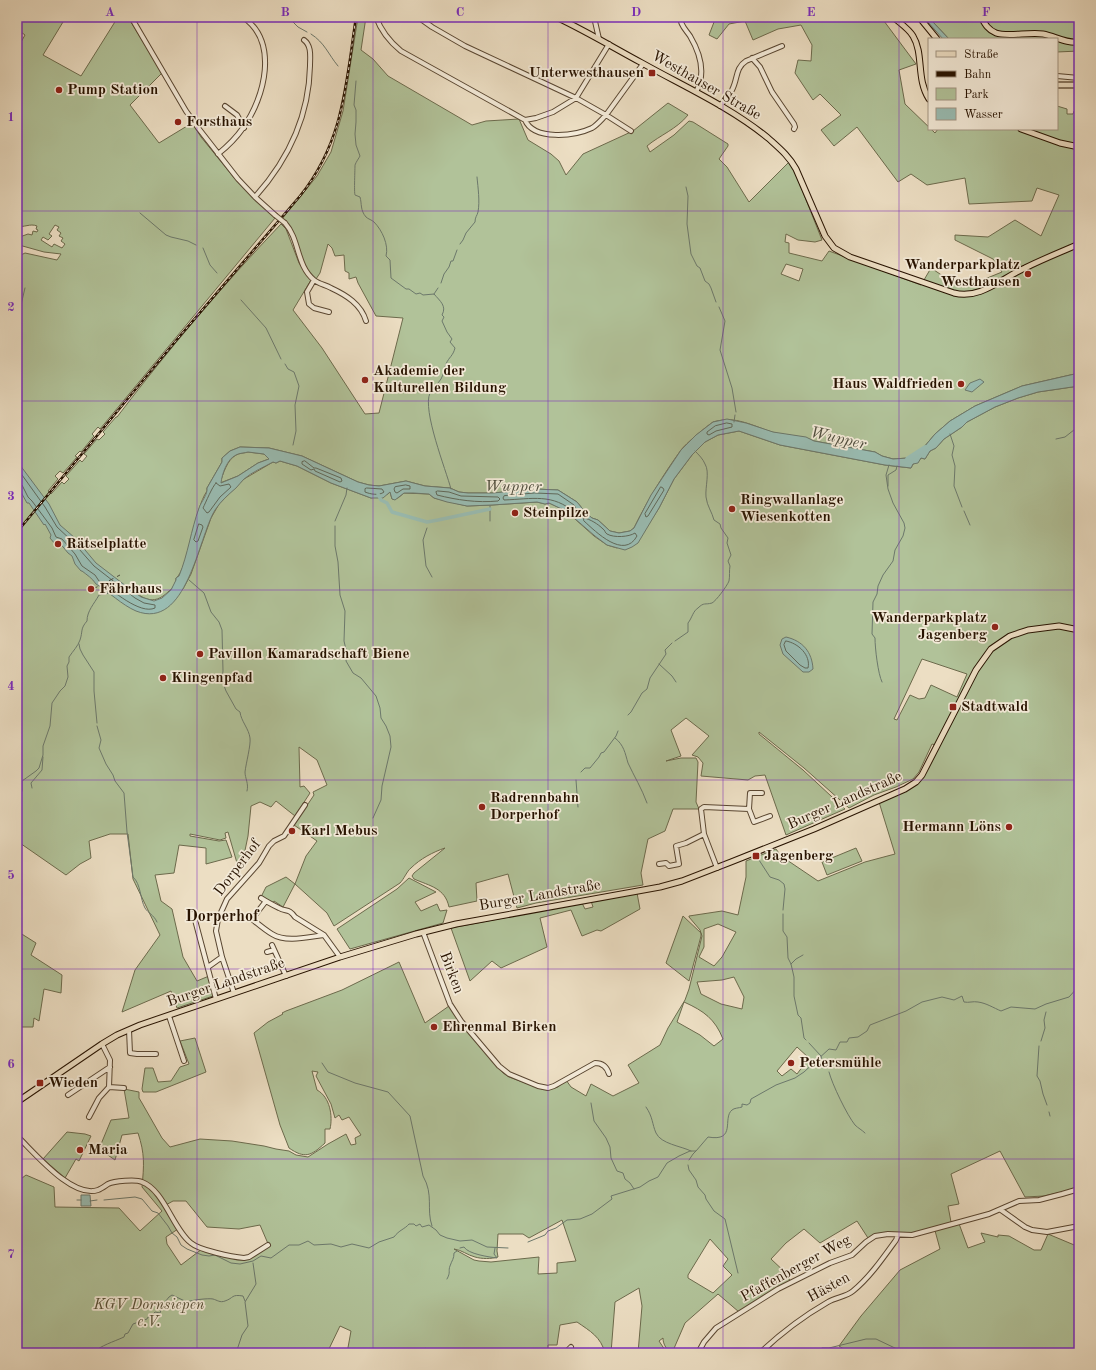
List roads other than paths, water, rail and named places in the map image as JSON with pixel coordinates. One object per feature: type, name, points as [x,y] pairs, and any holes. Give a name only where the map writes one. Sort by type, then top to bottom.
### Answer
[{"type":"main road","name":"Westhauser Straße","points":[[556,17],[609,44],[696,92],[749,123],[776,145],[789,158],[796,169],[823,233],[834,248],[850,257],[960,295],[971,295],[984,290],[1024,268],[1079,244]]},
{"type":"main road","points":[[893,17],[913,35],[916,42],[921,78],[928,97]]},
{"type":"main road","points":[[920,17],[936,38]]},
{"type":"main road","points":[[981,17],[987,27],[998,34],[1038,33],[1058,38]]},
{"type":"main road","points":[[1058,38],[1069,42],[1079,42]]},
{"type":"main road","points":[[1058,85],[1079,85]]},
{"type":"main road","points":[[1024,130],[1060,143],[1079,147]]},
{"type":"main road","name":"Burger Landstraße","points":[[17,1102],[102,1044],[128,1030],[340,957],[423,932],[456,924],[669,885],[717,868],[808,831],[909,787],[916,782],[923,773],[978,665],[989,652],[1002,640],[1020,632],[1043,627],[1064,627],[1079,630]]},
{"type":"street","points":[[131,17],[186,111],[218,154],[255,197],[285,223],[292,236],[301,263],[314,280],[353,301],[362,312],[366,321]]},
{"type":"street","points":[[218,154],[232,142],[244,128],[259,98],[264,77],[265,64],[263,47],[259,33],[242,17]]},
{"type":"street","points":[[376,17],[384,33],[393,44],[402,51],[525,120],[528,126],[550,134],[575,134],[598,124],[606,116],[643,64]]},
{"type":"street","points":[[418,17],[465,46],[576,98],[631,131]]},
{"type":"street","points":[[594,17],[599,39]]},
{"type":"street","points":[[680,17],[682,26],[693,41],[701,63],[701,83],[696,92]]},
{"type":"street","points":[[255,197],[272,177],[285,157],[293,142],[302,118],[308,94],[310,73],[309,46],[304,40]]},
{"type":"street","points":[[525,120],[548,114],[576,98],[609,44]]},
{"type":"street","points":[[720,106],[733,89],[741,64],[782,46]]},
{"type":"street","points":[[752,58],[760,67],[772,92],[794,124],[794,129]]},
{"type":"street","points":[[1058,76],[1079,78]]},
{"type":"street","points":[[225,106],[237,115],[244,128]]},
{"type":"street","points":[[314,280],[307,292],[309,304],[314,308],[329,312]]},
{"type":"street","points":[[762,793],[750,793],[749,809],[754,822],[770,816]]},
{"type":"street","name":"Dorperhof","points":[[234,993],[222,957],[216,927],[227,899],[259,863],[269,846],[274,841],[284,836],[305,806]]},
{"type":"street","points":[[717,868],[704,834],[702,808],[749,809]]},
{"type":"street","points":[[659,864],[666,863],[669,866],[679,864],[676,846],[704,834]]},
{"type":"street","points":[[261,898],[281,909],[285,909],[292,913],[295,917],[324,934],[340,957]]},
{"type":"street","points":[[266,901],[252,919],[271,934],[288,939],[324,934]]},
{"type":"street","points":[[192,914],[195,920],[216,999]]},
{"type":"street","name":"Birken","points":[[423,932],[450,1004],[461,1021],[504,1071],[512,1076],[538,1086],[548,1088],[553,1087],[595,1063],[599,1063],[604,1066],[609,1074]]},
{"type":"street","points":[[267,952],[273,948],[286,976]]},
{"type":"street","points":[[208,967],[222,957]]},
{"type":"street","points":[[169,1016],[184,1061]]},
{"type":"street","points":[[128,1030],[130,1053],[156,1054]]},
{"type":"street","points":[[88,1117],[99,1098],[109,1087],[109,1057],[102,1044]]},
{"type":"street","points":[[68,1095],[110,1067]]},
{"type":"street","points":[[109,1087],[124,1088]]},
{"type":"street","points":[[17,1136],[55,1174],[79,1189],[94,1191],[112,1183],[125,1181],[142,1182],[153,1190],[162,1201],[185,1237],[196,1246],[244,1258],[249,1257],[268,1245]]},
{"type":"street","name":"Pfaffenberger Weg","points":[[698,1353],[714,1329],[778,1289],[830,1263],[852,1255],[875,1236],[885,1234],[912,1235],[1001,1210],[1005,1206],[1019,1201],[1034,1201],[1079,1189]]},
{"type":"street","points":[[1001,1210],[1025,1227],[1032,1230],[1047,1232],[1079,1226]]},
{"type":"street","name":"Hästen","points":[[760,1353],[802,1317],[830,1301],[846,1296],[853,1291],[868,1277],[896,1240],[898,1235]]},
{"type":"street","points":[[566,1353],[571,1347]]},
{"type":"water","points":[[926,17],[930,17],[948,38],[942,38],[927,21]]},
{"type":"water","points":[[1079,373],[1079,386],[1038,392],[1018,398],[995,407],[967,422],[944,439],[936,448],[930,451],[925,459],[921,458],[918,463],[913,464],[911,468],[885,465],[780,445],[739,431],[718,435],[705,442],[692,455],[674,479],[638,543],[625,550],[607,545],[566,511],[549,503],[545,504],[537,502],[467,506],[434,498],[429,494],[404,493],[395,500],[392,499],[390,492],[383,498],[371,498],[331,483],[297,466],[280,461],[276,463],[273,462],[244,479],[217,507],[209,523],[196,560],[179,595],[167,608],[153,614],[136,611],[96,584],[81,571],[75,564],[72,556],[59,542],[55,544],[50,538],[51,535],[45,524],[44,525],[29,503],[27,503],[17,485],[17,461],[49,504],[60,525],[75,538],[96,563],[141,597],[154,601],[162,598],[171,590],[176,578],[179,576],[199,508],[207,488],[222,462],[222,458],[230,451],[240,447],[269,448],[302,456],[358,482],[369,485],[379,486],[406,481],[425,486],[450,488],[459,492],[468,493],[493,493],[534,489],[558,490],[577,502],[586,513],[592,518],[598,520],[610,531],[619,533],[630,531],[634,528],[651,495],[681,450],[696,435],[713,422],[727,419],[746,423],[773,432],[806,437],[814,441],[875,452],[893,459],[908,458],[919,453],[935,434],[950,421],[975,406],[1022,386]],"holes":[[[248,452],[264,454],[269,459],[258,463],[238,476],[221,483],[222,475],[233,457]]]},
{"type":"water","points":[[980,379],[984,382],[972,392],[965,390],[970,383]]},
{"type":"water","points":[[786,637],[797,641],[806,648],[811,657],[813,669],[809,672],[803,672],[783,654],[780,645],[782,639]]},
{"type":"water","points":[[81,1195],[90,1195],[91,1206],[81,1206]]},
{"type":"waterway","points":[[288,17],[298,27],[307,32]]},
{"type":"waterway","points":[[311,34],[323,45],[338,66]]},
{"type":"waterway","points":[[356,81],[354,105],[356,110],[355,134],[356,145],[360,156],[355,165],[355,195],[360,197],[362,209],[366,217],[373,221],[382,233],[387,247],[386,256],[390,260],[391,278],[416,294],[434,294],[443,306],[444,309],[442,315],[444,317],[442,321],[452,339],[450,342],[455,348],[446,364],[441,379],[430,393],[428,401],[432,426],[451,489]]},
{"type":"waterway","points":[[460,244],[466,233],[475,222],[478,212],[479,199],[477,177]]},
{"type":"waterway","points":[[686,187],[688,196],[687,224],[691,254],[697,266],[700,268],[705,281],[709,284],[716,302]]},
{"type":"waterway","points":[[140,213],[166,235],[188,241],[196,245]]},
{"type":"waterway","points":[[203,248],[210,265],[217,273]]},
{"type":"waterway","points":[[441,283],[444,274],[451,261],[453,261],[457,250]]},
{"type":"waterway","points":[[17,313],[21,305],[25,288]]},
{"type":"waterway","points":[[434,294],[438,288]]},
{"type":"waterway","points":[[241,300],[266,328],[281,359]]},
{"type":"waterway","points":[[719,307],[725,321],[720,350],[732,388],[736,412]]},
{"type":"waterway","points":[[285,364],[288,369],[294,372],[299,386],[295,405],[296,431],[293,445]]},
{"type":"waterway","points":[[734,422],[735,415]]},
{"type":"waterway","points":[[1056,439],[1065,437],[1079,426]]},
{"type":"waterway","points":[[950,434],[954,446],[952,455],[955,466],[954,486],[962,507]]},
{"type":"waterway","name":"Wupper","points":[[908,459],[925,448]]},
{"type":"waterway","points":[[675,641],[688,632],[688,623],[696,609],[703,604],[714,602],[729,581],[730,566],[728,561],[731,555],[727,543],[728,538],[720,524],[714,520],[708,506],[706,497],[706,467],[702,459],[695,451]]},
{"type":"waterway","points":[[882,682],[877,661],[875,638],[872,634],[873,602],[883,575],[893,561],[895,550],[903,536],[905,528],[888,489],[886,475],[889,465]]},
{"type":"waterway","points":[[888,486],[888,475],[896,470],[897,466]]},
{"type":"waterway","points":[[335,521],[346,495],[347,488]]},
{"type":"waterway","points":[[378,494],[381,500],[387,503],[392,512],[427,522],[490,509]]},
{"type":"waterway","points":[[490,506],[490,521]]},
{"type":"waterway","points":[[964,511],[970,525]]},
{"type":"waterway","points":[[335,526],[335,546],[338,562],[340,595],[345,611],[344,641],[347,654],[346,661],[353,673],[361,678],[376,696],[380,708],[381,718],[390,736],[391,747],[382,786],[381,800],[373,818]]},
{"type":"waterway","points":[[427,528],[423,540],[426,566],[432,577]]},
{"type":"waterway","points":[[189,580],[204,593],[211,612],[219,622],[222,630],[222,680],[236,709],[240,712],[250,738],[245,772],[248,786],[247,791]]},
{"type":"waterway","points":[[17,802],[22,791],[22,781],[39,768],[43,755],[43,746],[50,726],[52,703],[65,686],[68,677],[67,666],[69,657],[79,642],[82,628],[87,621],[89,611],[99,595],[110,593]]},
{"type":"waterway","points":[[628,715],[642,693],[647,689],[650,678],[666,654],[665,650],[672,643]]},
{"type":"waterway","points":[[79,644],[83,655],[94,672],[97,723]]},
{"type":"waterway","points":[[659,664],[672,676],[676,682]]},
{"type":"waterway","points":[[97,726],[101,740],[99,748],[115,781],[124,793],[133,877],[138,884],[145,908],[157,922]]},
{"type":"waterway","points":[[581,772],[585,768],[590,768],[601,753],[604,752],[618,731]]},
{"type":"waterway","points":[[615,738],[622,746],[628,763],[647,803]]},
{"type":"waterway","points":[[32,788],[31,783],[42,770],[43,757]]},
{"type":"waterway","points":[[576,780],[578,807]]},
{"type":"waterway","points":[[759,860],[770,877],[779,880],[784,884],[783,910]]},
{"type":"waterway","points":[[783,914],[783,931],[787,937],[788,958],[794,977],[794,996],[798,1015],[801,1018],[804,1038],[806,1040]]},
{"type":"waterway","points":[[791,964],[803,955]]},
{"type":"waterway","points":[[528,1242],[545,1235],[548,1231],[556,1228],[567,1220],[580,1219],[592,1214],[612,1199],[611,1196],[640,1187],[658,1177],[667,1163],[690,1151],[696,1151],[708,1137],[717,1138],[723,1136],[726,1133],[729,1114],[733,1109],[742,1107],[742,1104],[747,1105],[750,1103],[751,1099],[776,1085],[795,1078],[804,1072],[829,1049],[836,1050],[840,1042],[847,1042],[849,1038],[858,1037],[867,1031],[870,1025],[906,1011],[922,1002],[942,997],[954,1000],[962,996],[964,1002],[987,1004],[1001,1011],[1011,1007],[1035,1009],[1069,997],[1079,986]]},
{"type":"waterway","points":[[1041,1041],[1045,1028],[1044,1020],[1046,1012]]},
{"type":"waterway","points":[[809,1043],[821,1056],[822,1061],[828,1066]]},
{"type":"waterway","points":[[1039,1046],[1037,1076],[1040,1081],[1047,1105]]},
{"type":"waterway","points":[[322,1063],[328,1072],[355,1083],[388,1092],[410,1116],[423,1176],[428,1189],[430,1220],[432,1226]]},
{"type":"waterway","points":[[829,1072],[836,1091],[848,1114],[855,1125],[865,1133]]},
{"type":"waterway","points":[[591,1103],[594,1121],[606,1138],[610,1147],[611,1158],[617,1171],[623,1173],[625,1179],[634,1189]]},
{"type":"waterway","points":[[646,1107],[650,1114],[656,1133],[662,1140],[691,1151]]},
{"type":"waterway","points":[[1049,1112],[1050,1116]]},
{"type":"waterway","points":[[689,1160],[696,1151]]},
{"type":"waterway","points":[[688,1165],[698,1187],[705,1195],[714,1211],[725,1219],[738,1273]]},
{"type":"waterway","points":[[104,1200],[135,1197],[142,1199],[152,1211],[158,1213],[172,1233],[177,1237],[181,1245],[202,1255],[215,1255],[231,1263],[240,1264],[253,1261],[261,1256],[271,1258],[289,1245],[299,1245],[308,1241],[314,1245],[331,1244],[341,1247],[352,1244],[369,1248],[379,1242],[394,1237],[409,1224],[414,1224],[416,1226],[420,1224],[422,1227],[429,1225],[440,1235],[447,1238],[460,1241],[472,1240],[487,1247],[508,1248]]},
{"type":"waterway","points":[[90,1201],[97,1200]]},
{"type":"waterway","points":[[460,1248],[464,1247],[470,1252],[497,1258],[494,1254],[495,1248]]},
{"type":"waterway","points":[[447,1279],[454,1253],[457,1251]]},
{"type":"waterway","points":[[236,1353],[242,1335],[248,1326],[245,1302],[256,1284],[253,1263]]},
{"type":"waterway","points":[[165,1302],[172,1295],[187,1302],[208,1299],[223,1302],[234,1296],[243,1296],[245,1301]]},
{"type":"waterway","points":[[92,1353],[124,1337],[133,1324],[147,1319],[155,1312],[160,1313],[163,1304]]},
{"type":"waterway","points":[[815,1353],[822,1348],[829,1348],[866,1339],[876,1339],[897,1349],[921,1353]]},
{"type":"waterway","points":[[966,1353],[987,1351],[991,1353]]},
{"type":"railway","points":[[17,532],[179,337],[300,196],[315,175],[326,154],[341,111],[356,17]]},
{"type":"place","name":"Unterwesthausen","points":[[652,73]]},
{"type":"place","name":"Pump Station","points":[[59,90]]},
{"type":"place","name":"Forsthaus","points":[[178,122]]},
{"type":"place","name":"Wanderparkplatz Westhausen","points":[[1028,274]]},
{"type":"place","name":"Akademie der Kulturellen Bildung","points":[[365,380]]},
{"type":"place","name":"Haus Waldfrieden","points":[[961,384]]},
{"type":"place","name":"Ringwallanlage Wiesenkotten","points":[[732,509]]},
{"type":"place","name":"Steinpilze","points":[[515,513]]},
{"type":"place","name":"Rätselplatte","points":[[58,544]]},
{"type":"place","name":"Fährhaus","points":[[91,589]]},
{"type":"place","name":"Wanderparkplatz Jagenberg","points":[[995,627]]},
{"type":"place","name":"Pavillon Kamaradschaft Biene","points":[[200,654]]},
{"type":"place","name":"Klingenpfad","points":[[163,678]]},
{"type":"place","name":"Stadtwald","points":[[953,707]]},
{"type":"place","name":"Radrennbahn Dorperhof","points":[[482,807]]},
{"type":"place","name":"Hermann Löns","points":[[1009,827]]},
{"type":"place","name":"Karl Mebus","points":[[292,831]]},
{"type":"place","name":"Jagenberg","points":[[756,856]]},
{"type":"place","name":"Ehrenmal Birken","points":[[434,1027]]},
{"type":"place","name":"Petersmühle","points":[[791,1063]]},
{"type":"place","name":"Wieden","points":[[40,1083]]},
{"type":"place","name":"Maria","points":[[80,1150]]},
{"type":"district","name":"Dorperhof","points":[[222,917]]},
{"type":"park label","name":"KGV Dornsiepen e.V.","points":[[149,1314]]}]
